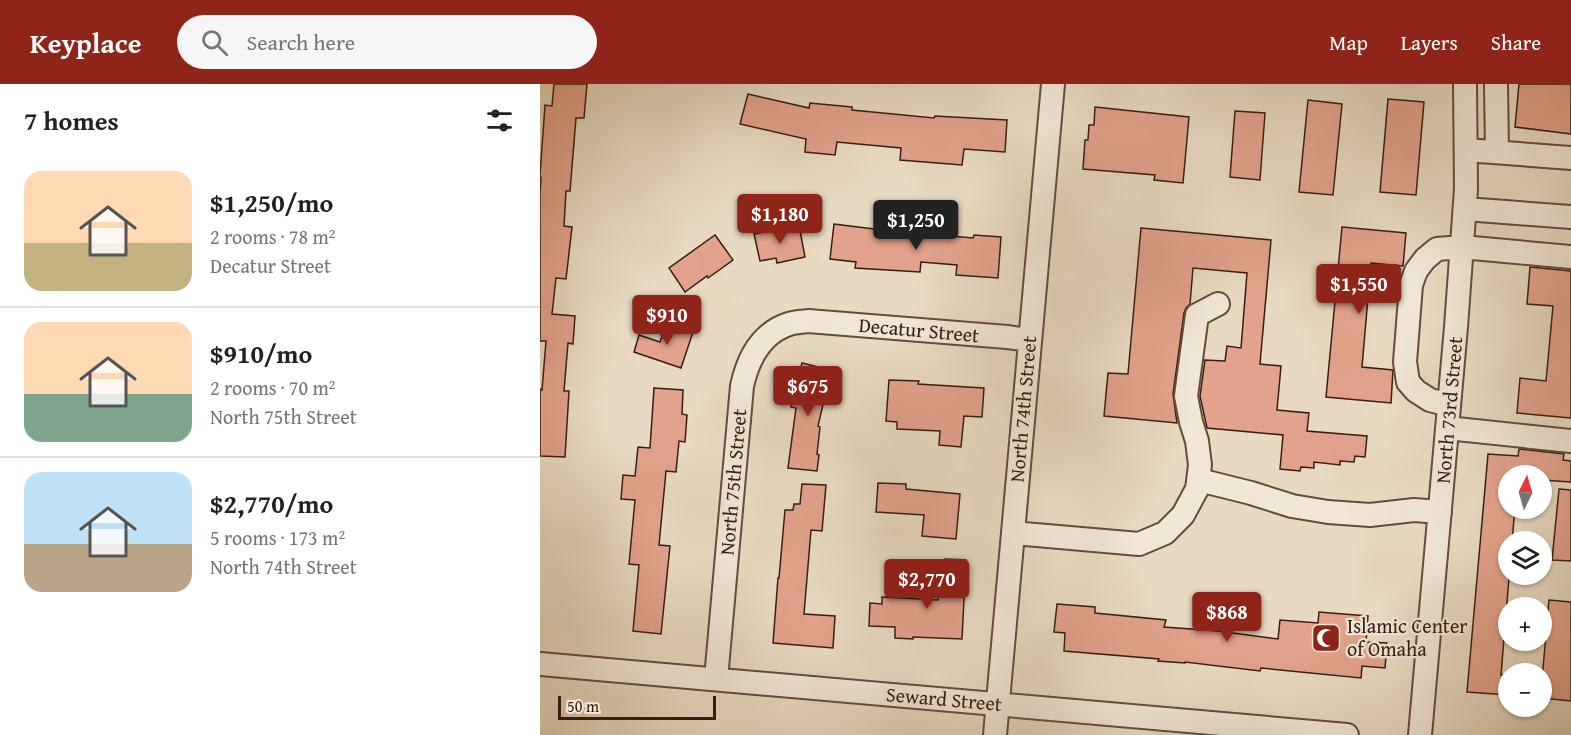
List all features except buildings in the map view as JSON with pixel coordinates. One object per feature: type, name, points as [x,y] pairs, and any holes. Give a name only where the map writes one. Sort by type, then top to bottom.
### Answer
[{"type":"street","name":"North 74th Street","points":[[995,735],[1053,84]]},
{"type":"street","name":"North 73rd Street","points":[[1420,735],[1465,209],[1465,84]]},
{"type":"street","points":[[1496,84],[1497,152]]},
{"type":"street","points":[[1466,150],[1571,158]]},
{"type":"street","points":[[1465,209],[1571,218]]},
{"type":"street","points":[[1449,405],[1430,400],[1416,391],[1408,382],[1405,362],[1411,285],[1416,271],[1425,259],[1437,249],[1462,247],[1571,257]]},
{"type":"street","points":[[1013,533],[1139,544],[1165,533],[1183,515],[1197,489],[1199,480],[1197,441],[1186,396],[1197,315],[1218,304]]},
{"type":"street","name":"Decatur Street","points":[[808,321],[1029,340]]},
{"type":"street","name":"North 75th Street","points":[[716,679],[742,386],[746,368],[753,352],[765,338],[789,324],[808,321]]},
{"type":"street","points":[[1447,428],[1571,441]]},
{"type":"street","points":[[1199,480],[1292,506],[1328,512],[1370,515],[1414,510],[1440,512]]},
{"type":"street","name":"Seward Street","points":[[540,664],[1347,735]]},
{"type":"place","name":"Islamic Center of Omaha","points":[[1326,638]]}]
